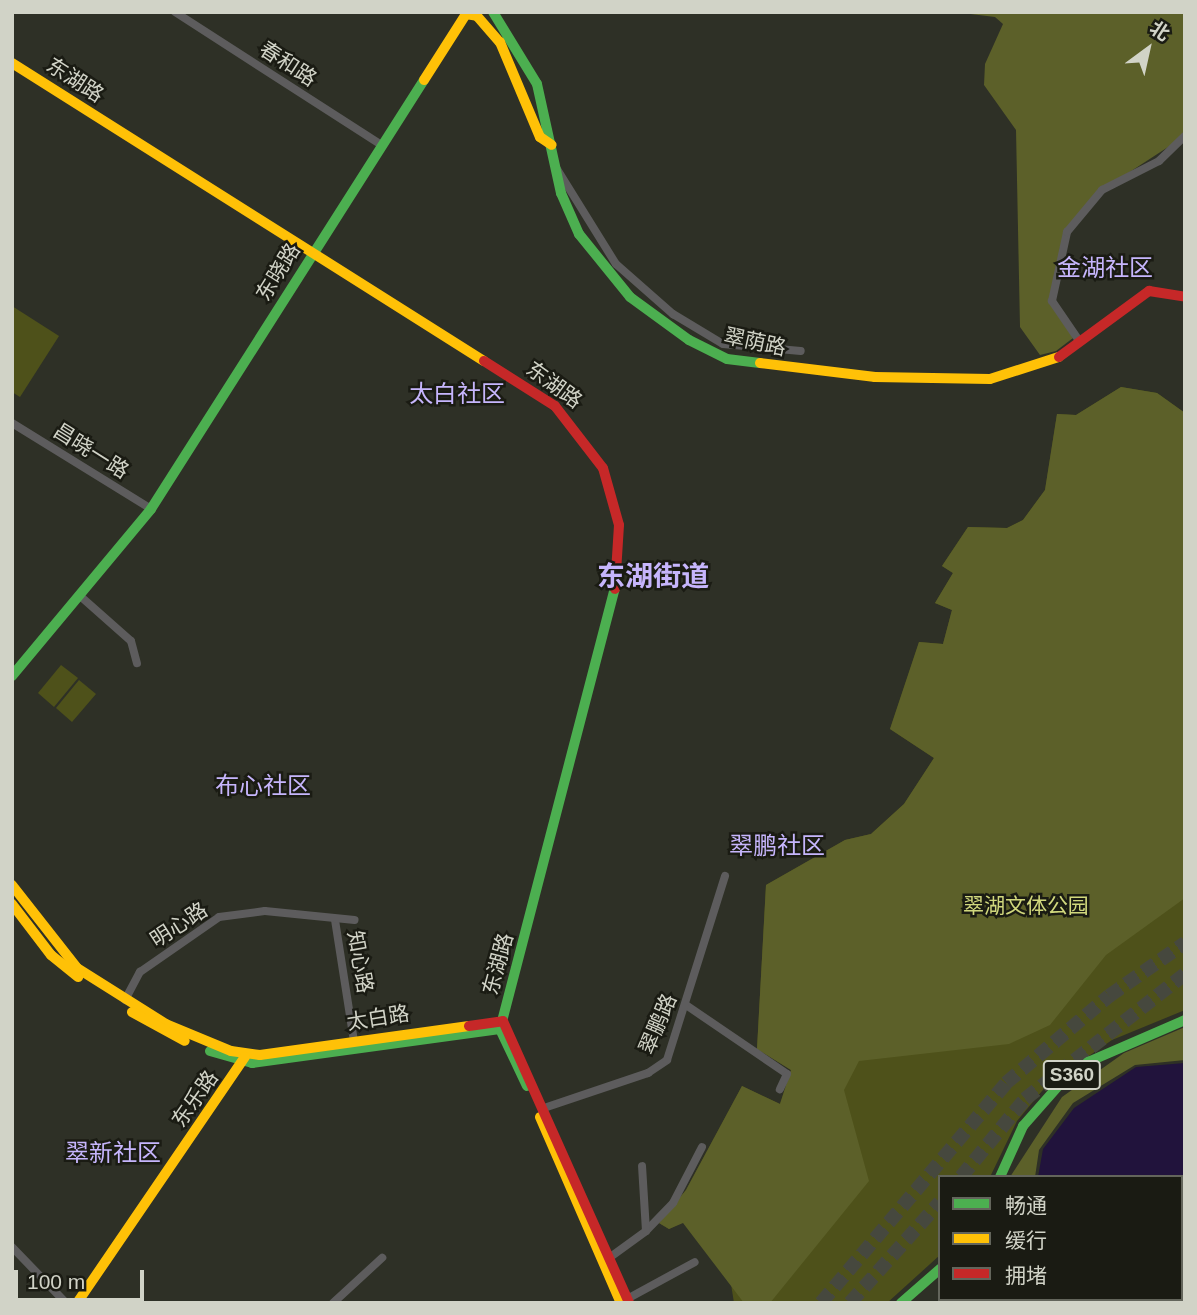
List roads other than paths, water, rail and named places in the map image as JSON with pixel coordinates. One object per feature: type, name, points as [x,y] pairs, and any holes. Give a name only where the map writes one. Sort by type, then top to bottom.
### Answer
[{"type":"street","name":"春和路","points":[[175,12],[381,145]]},
{"type":"street","name":"翠荫路","points":[[494,12],[530,67],[556,166],[579,234],[605,270],[659,320],[727,359],[959,381],[1016,374],[1080,342],[1149,291],[1185,298]]},
{"type":"street","name":"东晓路","points":[[12,676],[151,509],[381,145],[470,13],[500,42],[540,137],[552,145]]},
{"type":"street","name":"东湖路","points":[[12,63],[311,256],[555,406],[596,455],[615,502],[618,579],[502,1025]]},
{"type":"street","points":[[1080,342],[1052,301],[1066,232],[1102,190],[1159,161],[1185,136]]},
{"type":"street","points":[[556,166],[616,264],[673,314],[723,344],[801,351]]},
{"type":"street","name":"昌晓一路","points":[[12,423],[151,509]]},
{"type":"street","points":[[79,595],[131,641],[137,663]]},
{"type":"street","name":"翠鹏路","points":[[544,1108],[657,1070],[686,1005],[725,876]]},
{"type":"street","name":"太白路","points":[[12,885],[65,957],[125,1000],[176,1030],[245,1058]]},
{"type":"street","name":"太白路","points":[[12,904],[51,955],[81,979],[167,1034],[245,1058],[355,1046],[502,1025]]},
{"type":"street","name":"明心路","points":[[125,1000],[140,972],[219,918],[265,911],[355,920]]},
{"type":"street","name":"知心路","points":[[335,920],[355,1046]]},
{"type":"street","points":[[686,1005],[787,1074],[780,1089]]},
{"type":"street","name":"S360","points":[[1001,1175],[1023,1126],[1060,1084],[1088,1062],[1185,1020]]},
{"type":"street","points":[[502,1025],[544,1108],[606,1260]]},
{"type":"street","points":[[502,1025],[625,1302],[695,1262]]},
{"type":"street","name":"东乐路","points":[[77,1303],[245,1058]]},
{"type":"street","points":[[606,1260],[646,1231],[673,1203],[702,1147]]},
{"type":"street","points":[[642,1166],[646,1231]]},
{"type":"street","points":[[12,1247],[66,1303]]},
{"type":"street","points":[[333,1303],[383,1258]]},
{"type":"street","points":[[901,1303],[938,1271]]},
{"type":"tunnel","points":[[821,1303],[1006,1083],[1109,996],[1185,943]]},
{"type":"tunnel","points":[[963,1175],[1025,1099],[1185,974]]},
{"type":"tunnel","points":[[850,1303],[938,1204]]},
{"type":"district","name":"金湖社区","points":[[1105,268]]},
{"type":"district","name":"太白社区","points":[[457,394]]},
{"type":"district","name":"东湖街道","points":[[653,577]]},
{"type":"district","name":"布心社区","points":[[263,786]]},
{"type":"district","name":"翠鹏社区","points":[[777,846]]},
{"type":"district","name":"翠新社区","points":[[113,1153]]},
{"type":"park label","name":"翠湖文体公园","points":[[1026,906]]}]
